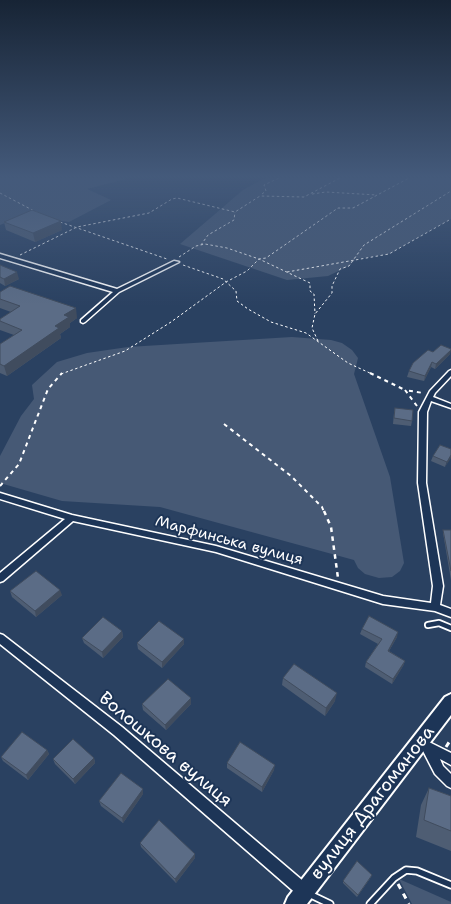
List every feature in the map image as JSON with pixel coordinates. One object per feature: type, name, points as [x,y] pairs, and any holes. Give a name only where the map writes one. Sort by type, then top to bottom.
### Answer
[{"type":"street","points":[[0,256],[116,291]]},
{"type":"street","points":[[83,321],[116,291],[175,262]]},
{"type":"street","points":[[435,607],[438,586],[422,483],[423,412],[430,396],[451,372]]},
{"type":"street","points":[[430,396],[451,406]]},
{"type":"street","name":"Марфинська вулиця","points":[[0,496],[72,518],[216,549],[383,600],[435,607],[451,612]]},
{"type":"street","points":[[0,578],[72,518]]},
{"type":"street","name":"Волошкова вулиця","points":[[0,638],[118,731],[301,900]]},
{"type":"street","name":"вулиця Драгоманова","points":[[301,900],[423,745],[451,702]]},
{"type":"street","points":[[423,745],[451,759]]},
{"type":"street","points":[[423,745],[439,770],[451,782]]},
{"type":"lane","points":[[428,626],[439,623],[451,628]]},
{"type":"lane","points":[[370,904],[394,878],[403,872],[413,870],[451,885]]},
{"type":"lane","points":[[301,900],[330,904]]},
{"type":"path","points":[[54,220],[223,279],[236,291],[237,301],[248,309],[272,322],[306,333],[348,363],[405,390],[430,396]]},
{"type":"path","points":[[11,260],[77,227],[112,220]]},
{"type":"path","points":[[201,245],[208,236],[234,220]]},
{"type":"path","points":[[0,486],[19,464],[48,389],[63,372],[92,364],[125,351],[171,322],[226,282],[247,271],[259,259],[266,258],[282,248],[321,220]]},
{"type":"path","points":[[315,314],[332,293],[332,286],[340,269],[350,266],[364,245],[404,220]]},
{"type":"path","points":[[287,272],[389,254],[449,220]]},
{"type":"path","points":[[175,262],[196,246],[228,248],[259,259],[310,283],[310,291],[314,294],[315,314],[312,328],[318,341]]},
{"type":"path","points":[[405,390],[423,412]]},
{"type":"path","points":[[224,424],[291,476],[322,507],[331,527],[339,588]]},
{"type":"path","points":[[394,878],[409,904]]},
{"type":"shaded area","points":[[0,220],[12,220],[0,225]]},
{"type":"shaded area","points":[[55,220],[72,220],[69,222]]},
{"type":"shaded area","points":[[208,220],[449,220],[389,254],[356,259],[349,266],[328,276],[287,280],[180,244]]},
{"type":"shaded area","points":[[292,337],[331,340],[342,343],[352,350],[358,358],[354,374],[390,477],[404,563],[400,571],[392,577],[379,578],[365,574],[358,568],[354,560],[160,507],[62,501],[0,483],[0,456],[21,416],[34,399],[32,385],[57,362],[87,353],[128,347]]},
{"type":"shaded area","points":[[399,879],[451,902],[451,904],[412,904]]},
{"type":"building","points":[[8,220],[61,221],[33,233],[4,222]]},
{"type":"building","points":[[0,265],[17,272],[4,279],[0,277]]},
{"type":"building","points":[[10,286],[76,308],[64,315],[69,317],[55,326],[59,328],[4,366],[0,364],[0,344],[22,330],[0,321],[0,319],[20,306],[0,299],[0,292]]},
{"type":"building","points":[[441,345],[451,350],[436,364],[432,362],[425,376],[409,371],[413,363],[428,350],[433,352]]},
{"type":"building","points":[[395,408],[413,410],[412,421],[394,418]]},
{"type":"building","points":[[440,445],[451,449],[451,455],[447,462],[433,456]]},
{"type":"building","points":[[443,530],[451,530],[451,571]]},
{"type":"building","points":[[36,571],[60,590],[35,611],[10,591]]},
{"type":"building","points":[[369,616],[398,632],[388,651],[405,661],[393,679],[366,662],[382,639],[362,629]]},
{"type":"building","points":[[103,617],[122,631],[102,652],[82,638]]},
{"type":"building","points":[[159,621],[184,639],[162,662],[137,643]]},
{"type":"building","points":[[294,664],[337,693],[326,708],[283,678]]},
{"type":"building","points":[[168,679],[191,698],[165,725],[142,704]]},
{"type":"building","points":[[22,732],[47,750],[26,775],[1,757]]},
{"type":"building","points":[[73,739],[94,758],[73,779],[53,759]]},
{"type":"building","points":[[240,742],[275,765],[262,787],[227,763]]},
{"type":"building","points":[[121,773],[143,789],[122,818],[99,801]]},
{"type":"building","points":[[429,788],[451,796],[451,831],[424,820]]},
{"type":"building","points":[[159,820],[195,854],[175,879],[140,843]]},
{"type":"building","points":[[357,861],[372,875],[358,895],[343,881]]}]
